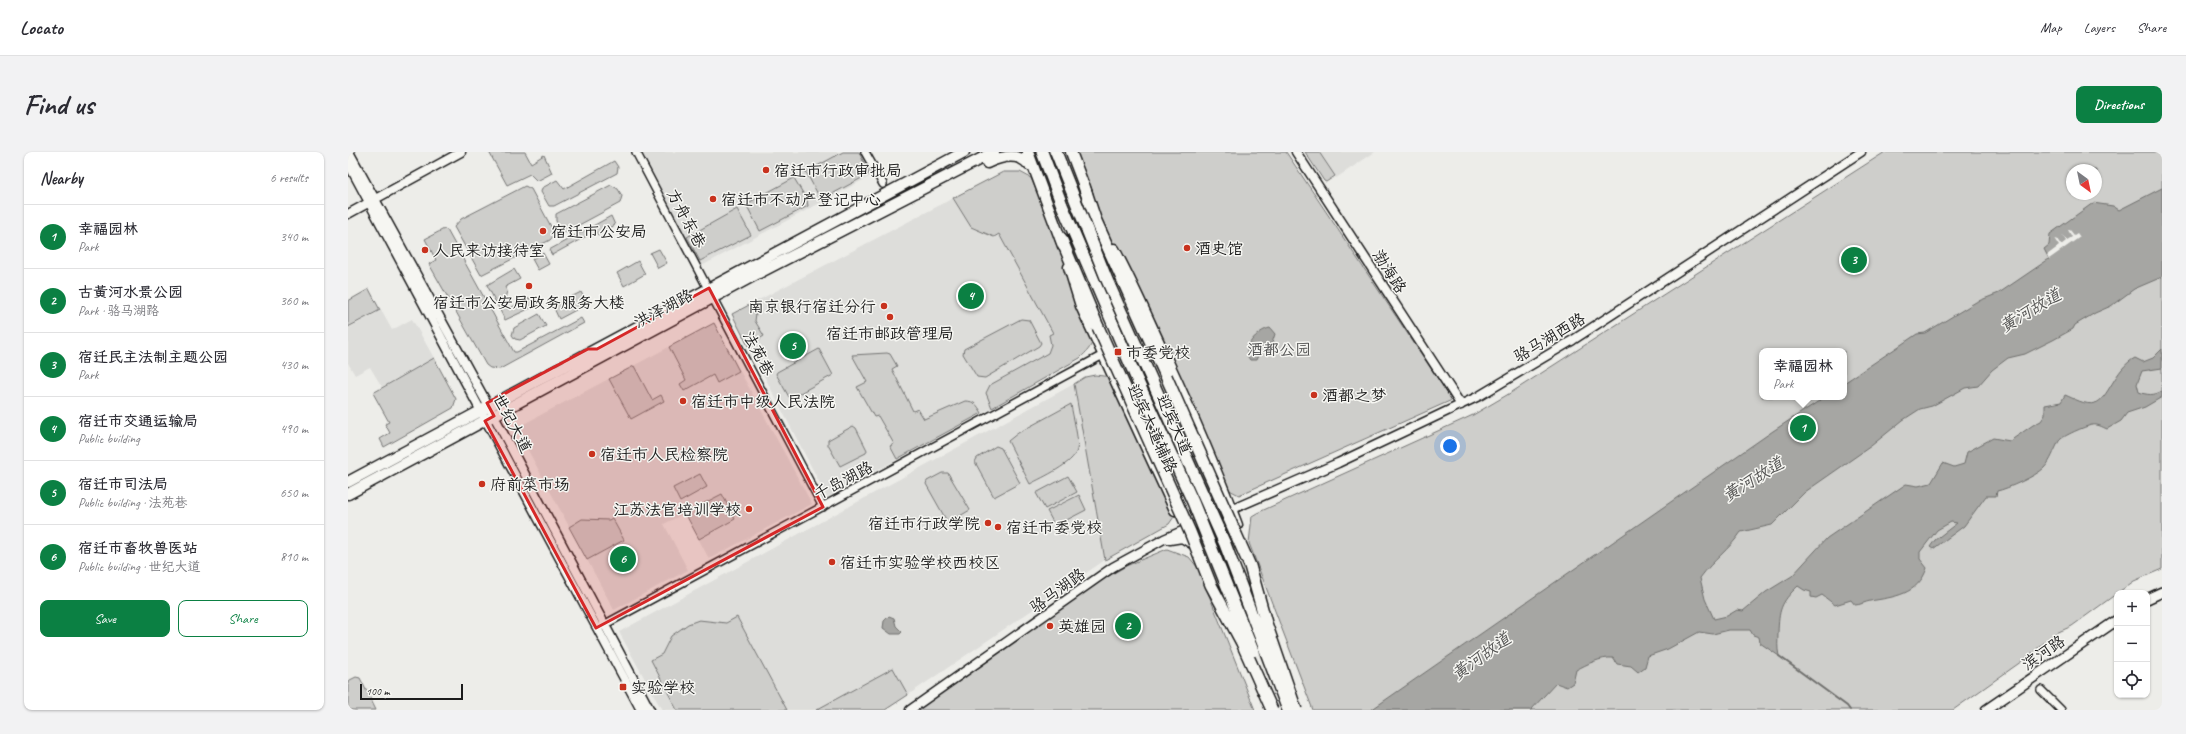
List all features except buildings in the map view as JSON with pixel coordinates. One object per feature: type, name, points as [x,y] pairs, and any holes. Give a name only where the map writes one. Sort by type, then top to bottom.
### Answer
[{"type":"highway","name":"迎宾大道","points":[[1042,152],[1062,205],[1110,321],[1196,509],[1235,603],[1276,710]]},
{"type":"highway","name":"迎宾大道","points":[[1056,152],[1107,280],[1225,544],[1288,710]]},
{"type":"highway","points":[[1084,186],[1095,219],[1250,566],[1266,623],[1296,710]]},
{"type":"highway","points":[[1061,238],[1098,327],[1190,532],[1211,585],[1242,643],[1272,710]]},
{"type":"main road","name":"洪泽湖路","points":[[348,482],[712,293],[963,152]]},
{"type":"main road","name":"洪泽湖路","points":[[348,494],[486,411],[597,349],[831,236],[994,152]]},
{"type":"main road","name":"迎宾大道辅路","points":[[1028,152],[1061,238],[1081,306],[1172,505],[1199,549],[1223,601],[1267,710]]},
{"type":"main road","points":[[1071,152],[1104,233],[1134,287],[1212,459],[1262,591],[1275,638],[1301,710]]},
{"type":"main road","points":[[1075,152],[1084,186]]},
{"type":"main road","points":[[831,236],[900,207],[1011,153],[1020,154],[1026,159],[1045,206],[1055,221]]},
{"type":"main road","points":[[2150,598],[2162,592]]},
{"type":"main road","name":"滨河路","points":[[1986,710],[2114,622]]},
{"type":"street","name":"世纪大道","points":[[349,152],[372,201],[486,411],[600,627],[641,710]]},
{"type":"street","points":[[348,214],[461,152]]},
{"type":"street","name":"方舟东巷","points":[[636,152],[712,293]]},
{"type":"street","points":[[865,152],[883,184]]},
{"type":"street","name":"渤海路","points":[[1296,152],[1461,405]]},
{"type":"street","name":"骆马湖西路","points":[[1231,510],[1358,454],[1461,405],[1573,340],[1861,152]]},
{"type":"street","name":"世纪大道","points":[[348,163],[372,201]]},
{"type":"street","name":"法苑巷","points":[[712,293],[823,507]]},
{"type":"street","name":"千岛湖路","points":[[600,627],[1103,355]]},
{"type":"street","name":"骆马湖路","points":[[910,710],[1044,617],[1084,586],[1144,549],[1231,510]]},
{"type":"street","points":[[1084,586],[1142,552],[1171,540],[1182,538],[1190,541],[1199,549]]},
{"type":"street","name":"世纪大道","points":[[600,627],[650,710]]},
{"type":"street","points":[[2041,690],[2061,710]]},
{"type":"highlighted area","points":[[709,288],[823,507],[596,628],[485,421],[494,416],[487,403],[588,349],[597,349]]},
{"type":"shaded area","points":[[632,152],[870,152],[880,171],[694,270]]},
{"type":"shaded area","points":[[1319,152],[1375,152],[1336,178]]},
{"type":"shaded area","points":[[1003,172],[1020,172],[1031,178],[1090,349],[1080,358],[992,408],[827,497],[732,314]]},
{"type":"shaded area","points":[[381,310],[392,330],[412,319],[434,358],[382,387],[370,367],[355,375],[348,363],[348,328]]},
{"type":"shaded area","points":[[714,323],[812,504],[709,559],[685,513],[664,524],[688,570],[614,610],[516,428]]},
{"type":"shaded area","points":[[1074,384],[1105,560],[886,710],[662,710],[619,632]]},
{"type":"green space","points":[[489,152],[525,152],[531,163],[544,155],[552,173],[537,181],[530,174],[507,185]]},
{"type":"green space","points":[[843,152],[859,152],[869,174],[821,200],[806,172]]},
{"type":"green space","name":"酒都公园","points":[[1076,152],[1286,152],[1452,400],[1239,495],[1212,481],[1115,269]]},
{"type":"green space","points":[[1305,152],[1319,152],[1335,176],[1326,182],[1324,181]]},
{"type":"green space","points":[[1885,152],[2162,152],[2162,569],[2134,581],[2122,590],[2114,590],[2114,596],[2072,626],[2054,634],[2025,659],[1953,710],[1313,710],[1249,543],[1252,516],[1473,415],[1512,392]]},
{"type":"green space","points":[[614,161],[618,167],[617,173],[554,206],[549,206],[541,192],[542,188],[557,180],[564,189]]},
{"type":"green space","points":[[1003,172],[1020,172],[1031,178],[1093,323],[1093,339],[1091,346],[1080,358],[992,408],[986,393],[990,385],[1048,353],[1051,345],[1049,335],[1053,333],[999,234],[994,237],[971,227],[953,198]]},
{"type":"green space","points":[[794,178],[807,200],[808,206],[760,231],[747,206],[748,203]]},
{"type":"green space","points":[[611,185],[618,189],[622,196],[620,203],[566,232],[561,230],[556,221],[556,214]]},
{"type":"green space","points":[[525,186],[531,189],[555,234],[550,240],[481,275],[454,227],[461,219]]},
{"type":"green space","points":[[737,209],[751,235],[700,261],[687,237]]},
{"type":"green space","points":[[611,216],[615,225],[598,235],[593,226]]},
{"type":"green space","points":[[589,228],[592,233],[552,255],[549,250]]},
{"type":"green space","points":[[444,229],[447,230],[514,352],[517,352],[581,318],[584,323],[500,369],[490,368],[486,365],[429,264],[436,260],[425,239]]},
{"type":"green space","points":[[659,249],[667,263],[658,268],[650,253]]},
{"type":"green space","points":[[543,253],[549,264],[538,270],[532,259]]},
{"type":"green space","points":[[638,261],[645,274],[624,286],[617,273]]},
{"type":"green space","points":[[514,269],[520,279],[505,287],[507,291],[504,302],[508,309],[530,298],[535,306],[505,320],[487,285]]},
{"type":"green space","points":[[369,289],[380,310],[348,327],[348,301]]},
{"type":"green space","points":[[581,292],[587,304],[559,319],[553,306]]},
{"type":"green space","points":[[751,304],[756,313],[755,321],[764,336],[748,346],[732,314]]},
{"type":"green space","points":[[539,314],[546,326],[520,340],[515,339],[512,335],[514,328]]},
{"type":"green space","points":[[1021,319],[1029,320],[1041,343],[1039,346],[985,378],[977,377],[963,354],[964,349]]},
{"type":"green space","points":[[714,323],[739,371],[717,383],[713,375],[684,391],[680,384],[686,380],[669,347]]},
{"type":"green space","points":[[819,349],[833,375],[791,398],[789,397],[776,374],[777,372]]},
{"type":"green space","points":[[890,354],[897,366],[892,369],[913,411],[918,409],[924,419],[965,401],[975,404],[982,413],[897,459],[890,446],[894,444],[878,416],[874,417],[857,387],[867,382],[852,355]]},
{"type":"green space","points":[[434,358],[456,399],[453,408],[384,447],[380,439],[390,433],[385,424],[389,422],[373,393]]},
{"type":"green space","points":[[634,366],[652,400],[661,395],[664,401],[631,419],[609,379]]},
{"type":"green space","points":[[1095,375],[1112,377],[1176,514],[1169,524],[1105,560],[1074,384],[1085,377]]},
{"type":"green space","points":[[1071,404],[1076,427],[1077,450],[1070,460],[1064,465],[1030,484],[1008,441],[1018,433]]},
{"type":"green space","points":[[853,426],[856,428],[867,450],[866,453],[840,466],[828,445],[828,440]]},
{"type":"green space","points":[[996,446],[1001,448],[1020,483],[994,497],[975,462],[977,458]]},
{"type":"green space","points":[[942,473],[948,473],[970,510],[948,523],[926,484],[927,481]]},
{"type":"green space","points":[[700,474],[707,487],[680,502],[673,488]]},
{"type":"green space","points":[[1068,476],[1077,492],[1045,509],[1036,493]]},
{"type":"green space","points":[[722,494],[735,519],[699,539],[685,513]]},
{"type":"green space","points":[[1079,495],[1086,510],[1055,526],[1047,511]]},
{"type":"green space","points":[[612,518],[624,540],[587,560],[569,527],[582,519],[609,520]]},
{"type":"green space","points":[[1167,549],[1189,557],[1198,568],[1255,710],[910,710],[1102,580],[1126,566]]},
{"type":"green space","points":[[737,617],[787,710],[677,710],[651,660],[662,654],[671,636],[688,624],[699,620],[726,623]]},
{"type":"green space","points":[[893,668],[908,695],[885,710],[816,710]]},
{"type":"green space","points":[[356,677],[360,678],[376,710],[348,710],[348,681]]},
{"type":"water","name":"黄河故道","points":[[2162,188],[2162,277],[2134,289],[2111,306],[2095,313],[2075,325],[2073,329],[2053,340],[2025,354],[2008,358],[1992,370],[1978,386],[1965,388],[1932,406],[1920,409],[1903,420],[1871,446],[1805,492],[1772,525],[1741,532],[1700,578],[1705,599],[1714,619],[1727,616],[1737,610],[1743,611],[1766,592],[1792,576],[1827,538],[1906,484],[1918,486],[1931,483],[1943,463],[1954,467],[1964,464],[1967,452],[1993,438],[2010,441],[2041,421],[2045,415],[2045,405],[2061,402],[2065,395],[2091,404],[2100,401],[2122,369],[2128,363],[2135,358],[2143,362],[2153,358],[2162,349],[2162,368],[2142,371],[2137,384],[2139,392],[2145,394],[2156,394],[2162,391],[2162,397],[2145,407],[2127,413],[2121,421],[2107,429],[2098,425],[2092,425],[2080,429],[2061,439],[2051,459],[2044,468],[2035,475],[2021,482],[1997,491],[1996,496],[1986,496],[1964,526],[1933,549],[1930,547],[1935,540],[1957,523],[1951,522],[1937,530],[1920,552],[1920,559],[1927,568],[1918,584],[1911,589],[1896,596],[1870,601],[1859,605],[1855,605],[1851,600],[1835,605],[1822,595],[1816,598],[1811,597],[1811,592],[1798,586],[1787,597],[1780,613],[1778,625],[1779,656],[1760,643],[1759,637],[1753,635],[1750,630],[1729,630],[1713,634],[1699,632],[1668,649],[1648,656],[1645,667],[1638,672],[1631,666],[1617,664],[1613,658],[1599,660],[1585,665],[1576,670],[1573,683],[1567,687],[1556,683],[1531,710],[1371,710],[1773,431],[1820,400],[1847,400],[1847,381],[1917,334],[1925,333],[1976,302],[1999,293],[2049,259],[2044,249],[2049,245],[2050,234],[2093,203],[2113,206],[2119,210]]},
{"type":"water","points":[[1270,328],[1275,334],[1272,343],[1261,349],[1256,360],[1250,360],[1247,355],[1247,350],[1252,340],[1260,332]]},
{"type":"water","points":[[889,616],[894,618],[896,626],[902,632],[900,634],[891,634],[883,628],[884,621]]},
{"type":"pier","points":[[2068,230],[2070,230],[2074,235],[2077,233],[2080,237],[2049,259],[2047,255],[2059,246],[2055,240],[2057,239],[2061,245],[2066,241],[2062,235],[2067,240],[2072,237]]},
{"type":"waterway","points":[[1779,656],[1847,706],[1850,710]]},
{"type":"place","name":"宿迁市行政审批局","points":[[766,170]]},
{"type":"place","name":"宿迁市不动产登记中心","points":[[713,199]]},
{"type":"place","name":"宿迁市公安局","points":[[543,231]]},
{"type":"place","name":"酒史馆","points":[[1187,248]]},
{"type":"place","name":"人民来访接待室","points":[[425,250]]},
{"type":"place","name":"宿迁民主法制主题公园","points":[[1854,260]]},
{"type":"place","name":"宿迁市公安局政务服务大楼","points":[[529,286]]},
{"type":"place","name":"宿迁市交通运输局","points":[[971,296]]},
{"type":"place","name":"南京银行宿迁分行","points":[[884,306]]},
{"type":"place","name":"宿迁市邮政管理局","points":[[890,317]]},
{"type":"place","name":"宿迁市司法局","points":[[793,346]]},
{"type":"place","name":"市委党校","points":[[1118,352]]},
{"type":"place","name":"酒都之梦","points":[[1314,395]]},
{"type":"place","name":"宿迁市中级人民法院","points":[[683,401]]},
{"type":"place","name":"幸福园林","points":[[1803,428]]},
{"type":"place","name":"宿迁市人民检察院","points":[[592,454]]},
{"type":"place","name":"府前菜市场","points":[[482,484]]},
{"type":"place","name":"江苏法官培训学校","points":[[749,509]]},
{"type":"place","name":"宿迁市行政学院","points":[[988,523]]},
{"type":"place","name":"宿迁市委党校","points":[[998,527]]},
{"type":"place","name":"宿迁市畜牧兽医站","points":[[623,559]]},
{"type":"place","name":"宿迁市实验学校西校区","points":[[832,562]]},
{"type":"place","name":"英雄园","points":[[1050,626]]},
{"type":"place","name":"古黄河水景公园","points":[[1128,626]]},
{"type":"place","name":"实验学校","points":[[623,687]]}]
